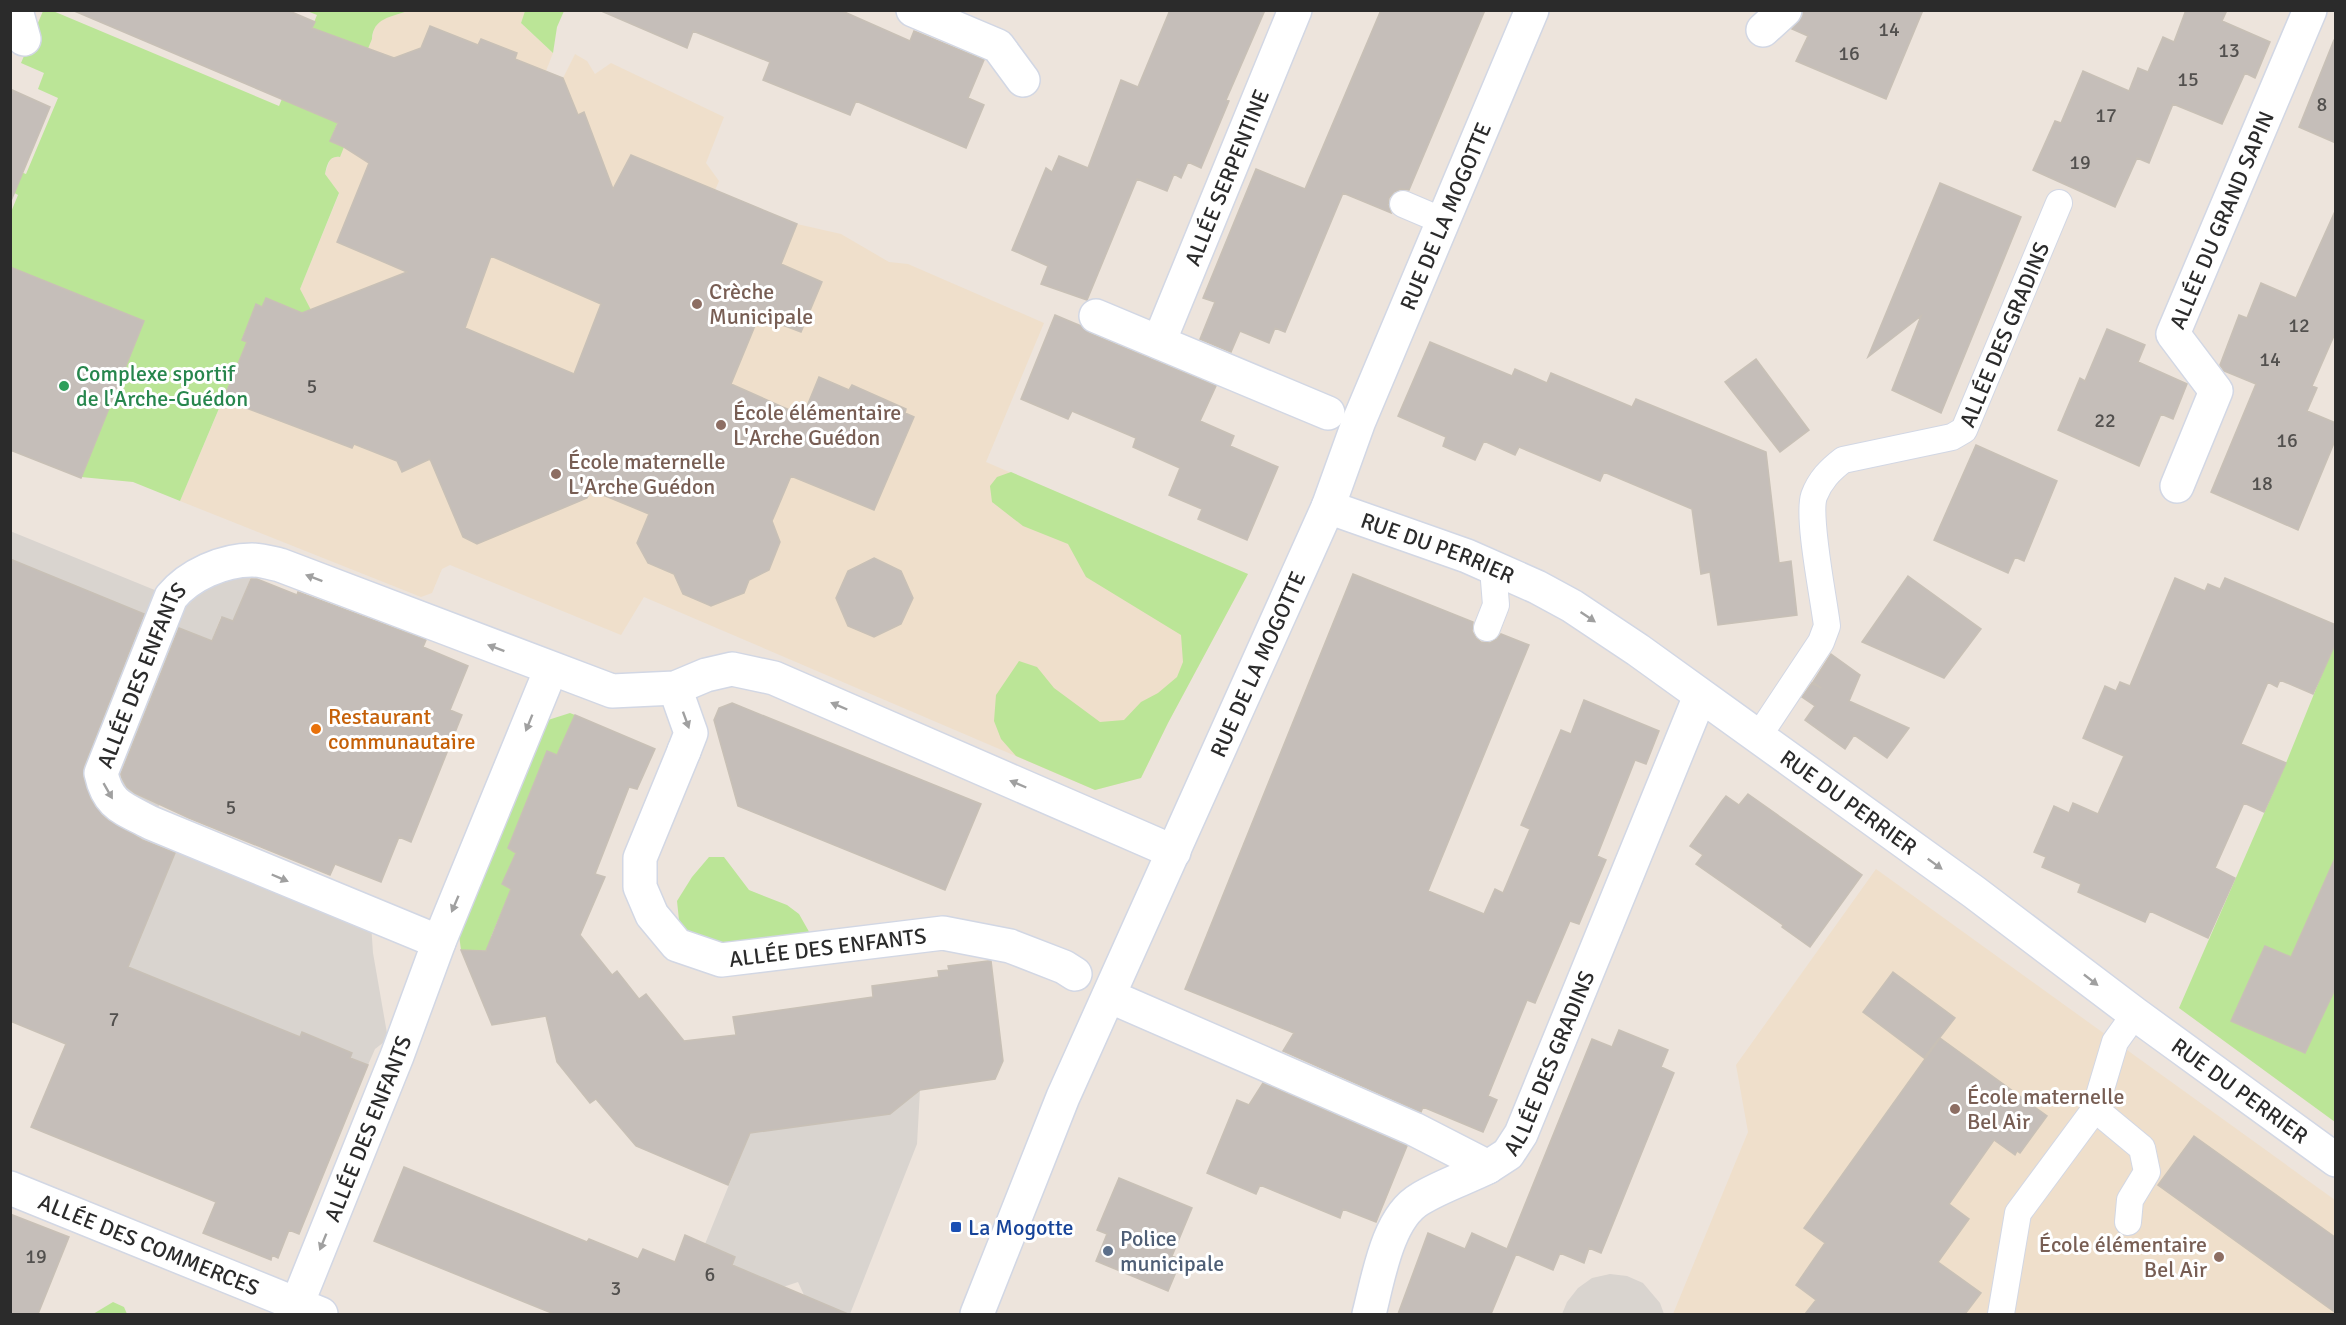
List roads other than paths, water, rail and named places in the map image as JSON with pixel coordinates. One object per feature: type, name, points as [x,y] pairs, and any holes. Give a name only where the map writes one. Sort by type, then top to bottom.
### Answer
[{"type":"street","points":[[913,10],[998,46],[1023,80]]},
{"type":"street","name":"ALLÉE SERPENTINE","points":[[1159,342],[1296,10]]},
{"type":"street","name":"RUE DE LA MOGOTTE","points":[[977,1314],[1063,1096],[1328,507],[1359,421],[1532,10]]},
{"type":"street","name":"ALLÉE DU GRAND SAPIN","points":[[2177,486],[2216,391],[2173,334],[2310,10]]},
{"type":"street","points":[[1096,316],[1328,413]]},
{"type":"street","name":"RUE DU PERRIER","points":[[1328,507],[1467,556],[1538,587],[1581,612],[2030,932],[2135,1014],[2336,1160]]},
{"type":"street","name":"ALLÉE DES ENFANTS","points":[[439,942],[151,823],[117,805],[105,791],[101,773],[171,597],[181,584],[229,563],[253,560],[280,565],[612,691],[675,688],[705,675],[732,669],[774,678],[1174,852]]},
{"type":"street","name":"ALLÉE DES ENFANTS","points":[[303,1312],[439,942],[550,669]]},
{"type":"street","name":"ALLÉE DES ENFANTS","points":[[675,688],[691,733],[640,858],[640,887],[652,915],[677,945],[721,960],[943,933],[1010,945],[1064,967],[1075,974]]},
{"type":"street","name":"ALLÉE DES GRADINS","points":[[1109,996],[1414,1129],[1488,1167],[1508,1154],[1521,1134],[1700,696]]},
{"type":"street","points":[[1368,1314],[1391,1235],[1403,1215],[1419,1199],[1488,1167]]},
{"type":"street","name":"ALLÉE DES COMMERCES","points":[[10,1188],[303,1312]]},
{"type":"lane","name":"ALLÉE DES GRADINS","points":[[1758,737],[1821,642],[1827,626],[1812,520],[1813,499],[1820,483],[1830,470],[1843,460],[1952,437],[1964,430],[2059,203]]},
{"type":"lane","points":[[1403,204],[1443,222]]},
{"type":"lane","points":[[1487,628],[1496,605],[1494,568]]},
{"type":"lane","points":[[2001,1314],[2018,1213],[2095,1109],[2115,1042],[2135,1014]]},
{"type":"lane","points":[[2095,1109],[2142,1148],[2147,1172],[2130,1200],[2128,1222]]},
{"type":"place","name":"Crèche Municipale","points":[[697,304]]},
{"type":"place","name":"Complexe sportif de l'Arche-Guédon","points":[[64,386]]},
{"type":"place","name":"École élémentaire L'Arche Guédon","points":[[721,425]]},
{"type":"place","name":"École maternelle L'Arche Guédon","points":[[556,474]]},
{"type":"place","name":"Restaurant communautaire","points":[[316,729]]},
{"type":"place","name":"École maternelle Bel Air","points":[[1955,1109]]},
{"type":"place","name":"La Mogotte","points":[[956,1227]]},
{"type":"place","name":"Police municipale","points":[[1108,1251]]},
{"type":"place","name":"École élémentaire Bel Air","points":[[2219,1257]]}]
